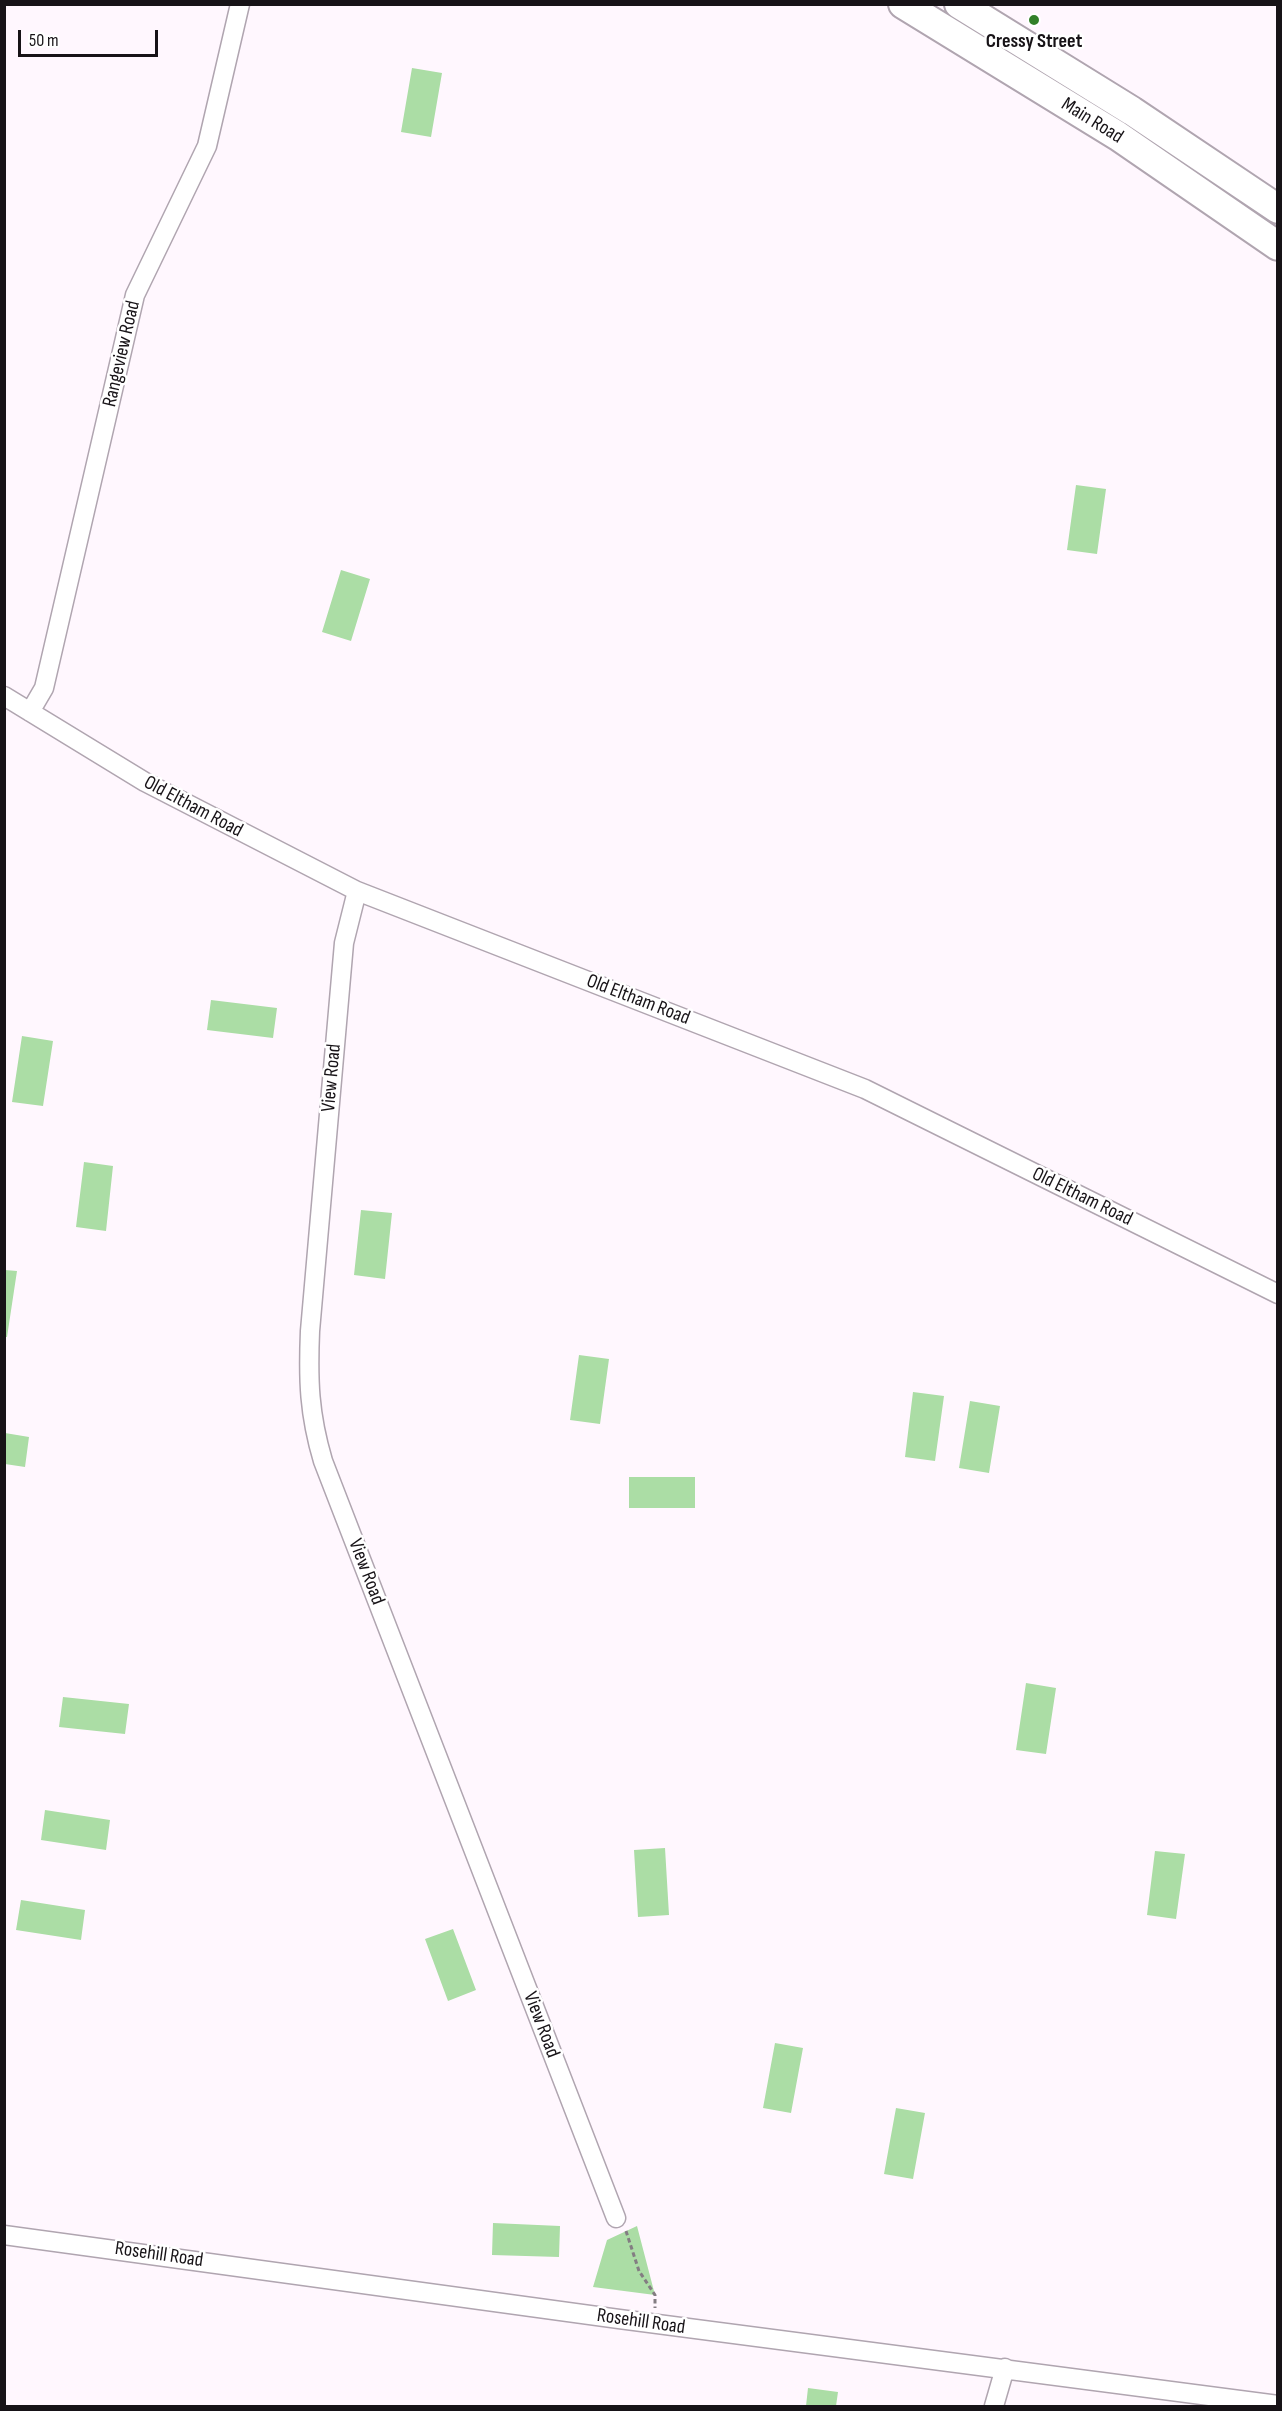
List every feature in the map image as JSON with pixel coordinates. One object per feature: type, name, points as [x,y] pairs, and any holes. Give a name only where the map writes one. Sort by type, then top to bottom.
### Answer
[{"type":"main road","name":"Main Road","points":[[903,4],[1118,136],[1278,246]]},
{"type":"main road","name":"Main Road","points":[[959,4],[1132,111],[1278,209]]},
{"type":"street","name":"Rangeview Road","points":[[30,712],[44,688],[135,295],[207,146],[240,4]]},
{"type":"street","name":"Old Eltham Road","points":[[4,696],[145,782],[357,891],[865,1089],[1278,1294]]},
{"type":"street","name":"View Road","points":[[357,891],[344,943],[310,1331],[312,1425],[327,1472],[616,2218]]},
{"type":"street","name":"Rosehill Road","points":[[4,2235],[657,2324],[1278,2405]]},
{"type":"street","points":[[994,2406],[1005,2368]]},
{"type":"path","points":[[616,2218],[622,2222],[639,2271],[655,2295],[657,2324]]},
{"type":"green space","points":[[412,68],[442,73],[431,137],[401,132]]},
{"type":"green space","points":[[1076,485],[1106,489],[1097,554],[1067,550]]},
{"type":"green space","points":[[341,570],[370,579],[351,641],[322,632]]},
{"type":"green space","points":[[211,1000],[277,1008],[273,1038],[207,1030]]},
{"type":"green space","points":[[22,1036],[53,1041],[43,1106],[12,1102]]},
{"type":"green space","points":[[84,1162],[113,1166],[106,1231],[76,1227]]},
{"type":"green space","points":[[361,1210],[392,1213],[385,1279],[354,1275]]},
{"type":"green space","points":[[5,1270],[17,1271],[7,1337],[4,1337]]},
{"type":"green space","points":[[579,1355],[609,1359],[600,1424],[570,1420]]},
{"type":"green space","points":[[913,1392],[944,1396],[935,1461],[905,1457]]},
{"type":"green space","points":[[970,1401],[1000,1406],[989,1473],[959,1468]]},
{"type":"green space","points":[[5,1433],[29,1437],[25,1467],[5,1464]]},
{"type":"green space","points":[[629,1477],[695,1477],[695,1508],[629,1508]]},
{"type":"green space","points":[[1026,1683],[1056,1688],[1046,1754],[1016,1750]]},
{"type":"green space","points":[[63,1697],[129,1704],[125,1734],[59,1727]]},
{"type":"green space","points":[[45,1810],[110,1820],[106,1850],[41,1840]]},
{"type":"green space","points":[[665,1848],[669,1915],[638,1917],[634,1850]]},
{"type":"green space","points":[[1155,1851],[1185,1854],[1176,1919],[1147,1915]]},
{"type":"green space","points":[[21,1900],[85,1910],[81,1940],[16,1930]]},
{"type":"green space","points":[[453,1929],[476,1990],[448,2001],[425,1939]]},
{"type":"green space","points":[[775,2043],[803,2048],[791,2113],[763,2108]]},
{"type":"green space","points":[[896,2108],[925,2113],[913,2179],[884,2174]]},
{"type":"green space","points":[[493,2223],[560,2226],[559,2257],[492,2255]]},
{"type":"green space","points":[[637,2226],[655,2295],[593,2287],[607,2240]]},
{"type":"green space","points":[[808,2388],[838,2392],[836,2406],[806,2406]]},
{"type":"place","name":"Cressy Street","points":[[1034,20]]}]
